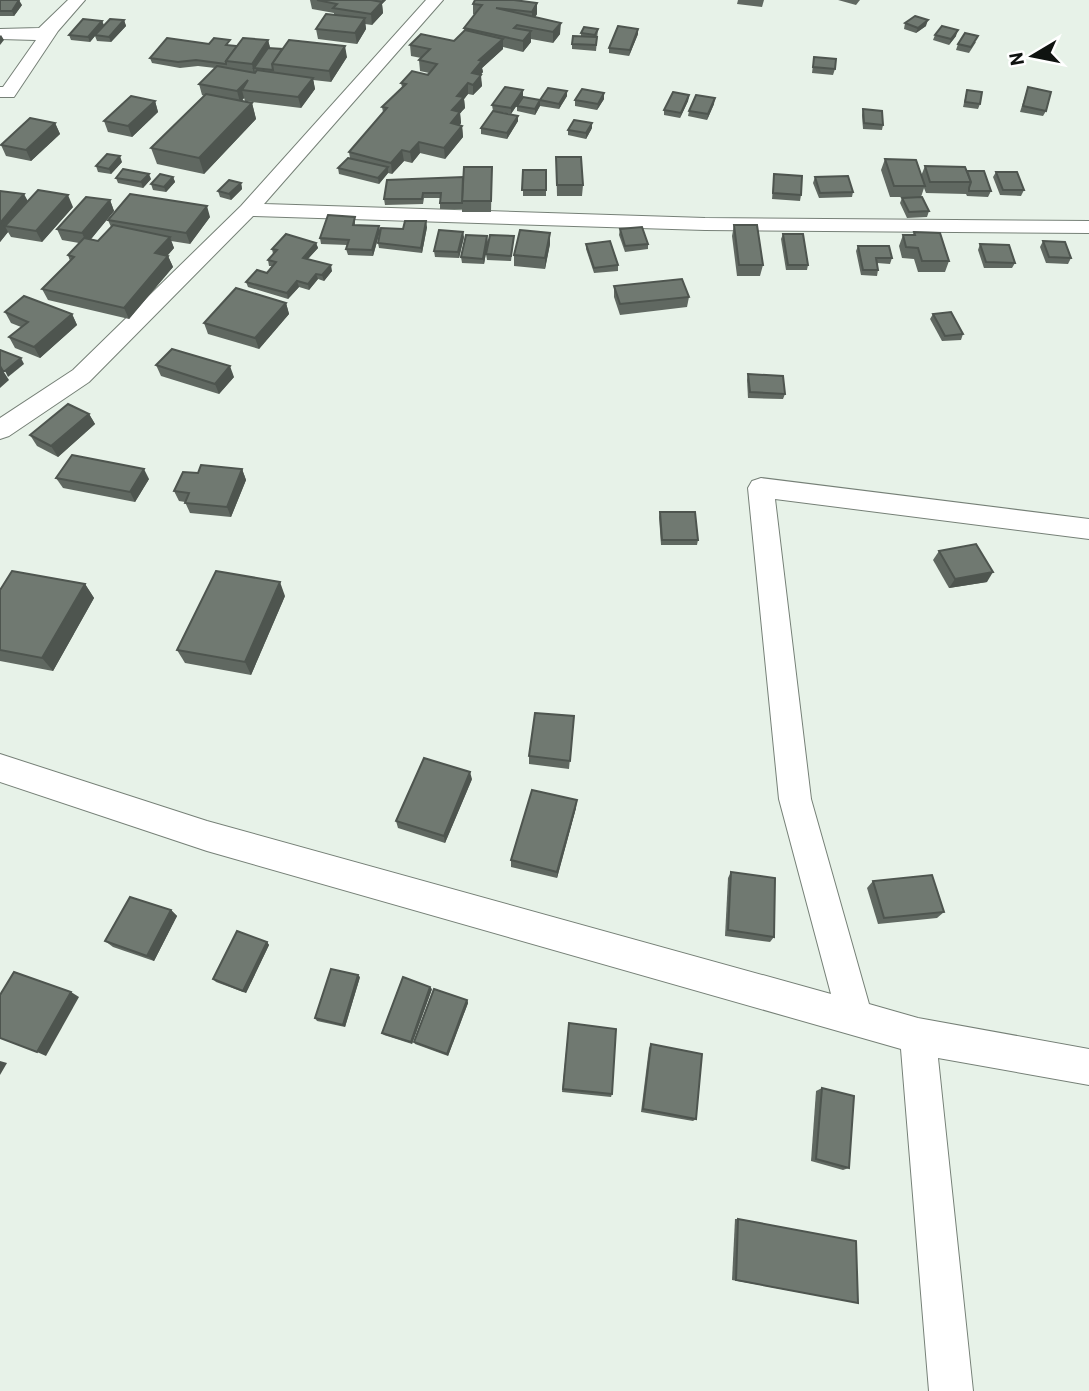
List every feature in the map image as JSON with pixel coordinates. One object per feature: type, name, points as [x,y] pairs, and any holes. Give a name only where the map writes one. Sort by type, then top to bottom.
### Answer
[{"type":"street","points":[[0,92],[8,93],[50,32],[77,0]]},
{"type":"street","points":[[0,430],[81,376],[248,210],[435,0]]},
{"type":"street","points":[[0,34],[35,36],[50,32]]},
{"type":"street","points":[[248,210],[705,224],[1089,227]]},
{"type":"street","points":[[855,1018],[794,799],[761,488],[1089,529]]},
{"type":"street","points":[[0,768],[207,836],[918,1036],[1089,1067]]},
{"type":"street","points":[[918,1036],[951,1391]]},
{"type":"building","points":[[0,0],[19,0],[12,11],[0,11]]},
{"type":"building","points":[[317,0],[382,2],[371,14],[333,8],[337,4]]},
{"type":"building","points":[[475,0],[537,3],[532,12],[496,8],[561,23],[553,32],[517,25],[514,28],[531,31],[523,41],[464,28],[482,5],[473,4]]},
{"type":"building","points":[[326,14],[365,18],[355,33],[316,29]]},
{"type":"building","points":[[915,16],[928,20],[918,28],[905,23]]},
{"type":"building","points":[[83,19],[102,21],[88,37],[69,35]]},
{"type":"building","points":[[110,19],[124,20],[109,37],[95,35]]},
{"type":"building","points":[[618,26],[638,29],[630,50],[609,48]]},
{"type":"building","points":[[942,26],[958,30],[951,39],[935,35]]},
{"type":"building","points":[[584,27],[598,29],[595,35],[581,33]]},
{"type":"building","points":[[465,30],[503,39],[479,60],[482,61],[472,73],[481,75],[473,85],[468,83],[457,96],[464,97],[452,110],[460,112],[451,123],[462,126],[444,148],[419,142],[410,152],[402,150],[391,163],[349,152],[387,108],[382,107],[406,84],[401,83],[412,71],[428,75],[437,64],[419,60],[430,49],[410,45],[421,34],[454,41]]},
{"type":"building","points":[[965,33],[978,36],[971,47],[958,44]]},
{"type":"building","points":[[573,36],[597,37],[596,45],[572,44]]},
{"type":"building","points":[[167,38],[209,44],[214,38],[230,40],[226,45],[237,46],[226,64],[150,58]]},
{"type":"building","points":[[243,38],[268,40],[252,64],[226,61]]},
{"type":"building","points":[[289,40],[345,46],[329,71],[272,64]]},
{"type":"building","points":[[268,48],[282,49],[272,64],[273,70],[254,68]]},
{"type":"building","points":[[814,57],[836,59],[835,69],[813,67]]},
{"type":"building","points":[[217,66],[255,73],[257,70],[313,78],[298,97],[242,90],[248,80],[237,91],[199,84]]},
{"type":"building","points":[[505,87],[523,90],[511,108],[492,105]]},
{"type":"building","points":[[1028,87],[1051,92],[1046,111],[1023,106]]},
{"type":"building","points":[[548,88],[567,91],[559,104],[540,100]]},
{"type":"building","points":[[582,89],[604,93],[598,104],[575,100]]},
{"type":"building","points":[[967,90],[982,92],[980,104],[965,102]]},
{"type":"building","points":[[673,92],[689,95],[681,113],[664,110]]},
{"type":"building","points":[[206,94],[252,103],[199,158],[151,148]]},
{"type":"building","points":[[696,95],[715,98],[708,114],[689,111]]},
{"type":"building","points":[[131,96],[155,101],[128,126],[104,121]]},
{"type":"building","points":[[523,97],[540,100],[535,109],[517,106]]},
{"type":"building","points":[[863,109],[882,111],[883,125],[864,123]]},
{"type":"building","points":[[493,111],[518,116],[507,133],[481,128]]},
{"type":"building","points":[[30,118],[55,123],[26,150],[1,145]]},
{"type":"building","points":[[574,120],[592,123],[586,133],[568,130]]},
{"type":"building","points":[[107,154],[120,156],[109,169],[96,166]]},
{"type":"building","points":[[556,157],[581,157],[583,185],[557,185]]},
{"type":"building","points":[[348,158],[388,167],[378,178],[338,168]]},
{"type":"building","points":[[885,159],[916,160],[925,186],[894,186]]},
{"type":"building","points":[[925,166],[965,167],[971,182],[930,182]]},
{"type":"building","points":[[464,167],[492,167],[491,201],[462,201]]},
{"type":"building","points":[[123,169],[149,174],[141,182],[116,178]]},
{"type":"building","points":[[523,170],[546,170],[546,190],[522,190]]},
{"type":"building","points":[[967,171],[984,171],[991,191],[969,191],[971,182]]},
{"type":"building","points":[[996,172],[1017,172],[1024,190],[1003,190]]},
{"type":"building","points":[[160,174],[173,177],[164,187],[151,184]]},
{"type":"building","points":[[774,174],[802,176],[801,195],[773,193]]},
{"type":"building","points":[[848,176],[853,192],[820,193],[815,177]]},
{"type":"building","points":[[463,177],[462,203],[440,203],[441,193],[423,193],[422,199],[384,199],[387,180]]},
{"type":"building","points":[[229,180],[241,183],[229,194],[218,191]]},
{"type":"building","points":[[38,190],[68,195],[36,231],[5,226]]},
{"type":"building","points":[[0,191],[24,194],[0,223]]},
{"type":"building","points":[[130,194],[207,206],[186,233],[108,220]]},
{"type":"building","points":[[86,197],[110,200],[82,233],[57,229]]},
{"type":"building","points":[[922,197],[929,211],[909,212],[902,198]]},
{"type":"building","points":[[328,215],[355,217],[353,225],[379,226],[372,250],[346,249],[349,240],[320,238]]},
{"type":"building","points":[[405,221],[426,221],[421,248],[378,243],[381,228],[403,229]]},
{"type":"building","points":[[113,225],[170,237],[155,253],[168,256],[124,308],[42,289],[74,257],[68,255],[84,238],[98,241]]},
{"type":"building","points":[[734,225],[757,225],[763,265],[739,265]]},
{"type":"building","points":[[642,227],[648,244],[625,246],[620,229]]},
{"type":"building","points":[[439,230],[463,232],[458,252],[434,251]]},
{"type":"building","points":[[520,230],[550,233],[545,258],[514,255]]},
{"type":"building","points":[[914,232],[940,233],[949,261],[922,261],[918,248],[906,247],[903,235],[915,235]]},
{"type":"building","points":[[286,234],[316,243],[303,258],[331,265],[322,275],[316,274],[308,284],[297,281],[287,293],[246,282],[257,270],[267,273],[276,262],[268,260],[277,250],[272,249]]},
{"type":"building","points":[[783,234],[803,234],[808,265],[788,265]]},
{"type":"building","points":[[466,235],[487,236],[483,259],[461,257]]},
{"type":"building","points":[[490,235],[514,236],[511,256],[486,254]]},
{"type":"building","points":[[610,241],[618,265],[594,268],[586,244]]},
{"type":"building","points":[[1043,241],[1065,242],[1071,258],[1049,257]]},
{"type":"building","points":[[980,244],[1009,245],[1015,263],[986,262]]},
{"type":"building","points":[[858,246],[889,246],[892,258],[876,258],[878,270],[863,270]]},
{"type":"building","points":[[682,279],[689,297],[620,304],[614,286]]},
{"type":"building","points":[[236,288],[286,303],[255,338],[204,323]]},
{"type":"building","points":[[24,296],[72,314],[34,347],[9,337],[28,322],[5,312]]},
{"type":"building","points":[[951,312],[963,334],[945,336],[933,314]]},
{"type":"building","points":[[172,349],[230,366],[215,384],[156,365]]},
{"type":"building","points":[[0,350],[21,358],[3,371],[0,366]]},
{"type":"building","points":[[748,374],[783,376],[785,394],[750,392]]},
{"type":"building","points":[[68,404],[89,414],[51,446],[30,435]]},
{"type":"building","points":[[72,455],[144,469],[130,492],[56,478]]},
{"type":"building","points":[[201,465],[242,469],[227,507],[185,503],[189,493],[174,491],[183,472],[198,473]]},
{"type":"building","points":[[660,512],[695,512],[698,540],[662,540]]},
{"type":"building","points":[[976,544],[993,572],[955,579],[939,551]]},
{"type":"building","points":[[12,571],[85,584],[42,658],[0,650],[0,590]]},
{"type":"building","points":[[216,571],[280,582],[245,662],[177,650]]},
{"type":"building","points":[[535,713],[574,716],[570,761],[529,756]]},
{"type":"building","points":[[424,758],[470,772],[444,836],[396,821]]},
{"type":"building","points":[[532,790],[577,800],[557,872],[511,860]]},
{"type":"building","points":[[731,872],[775,878],[774,937],[728,930]]},
{"type":"building","points":[[932,875],[944,912],[884,918],[873,881]]},
{"type":"building","points":[[130,897],[171,910],[147,956],[105,941]]},
{"type":"building","points":[[237,931],[267,942],[243,991],[213,979]]},
{"type":"building","points":[[331,969],[358,975],[343,1025],[315,1018]]},
{"type":"building","points":[[14,972],[71,992],[37,1052],[0,1038],[0,995]]},
{"type":"building","points":[[403,977],[430,987],[411,1042],[382,1033]]},
{"type":"building","points":[[434,989],[467,1000],[447,1054],[414,1042]]},
{"type":"building","points":[[569,1023],[616,1029],[612,1094],[563,1089]]},
{"type":"building","points":[[651,1044],[702,1054],[696,1119],[643,1109]]},
{"type":"building","points":[[822,1088],[854,1096],[849,1168],[816,1159]]},
{"type":"building","points":[[738,1219],[856,1241],[858,1303],[736,1280]]}]
